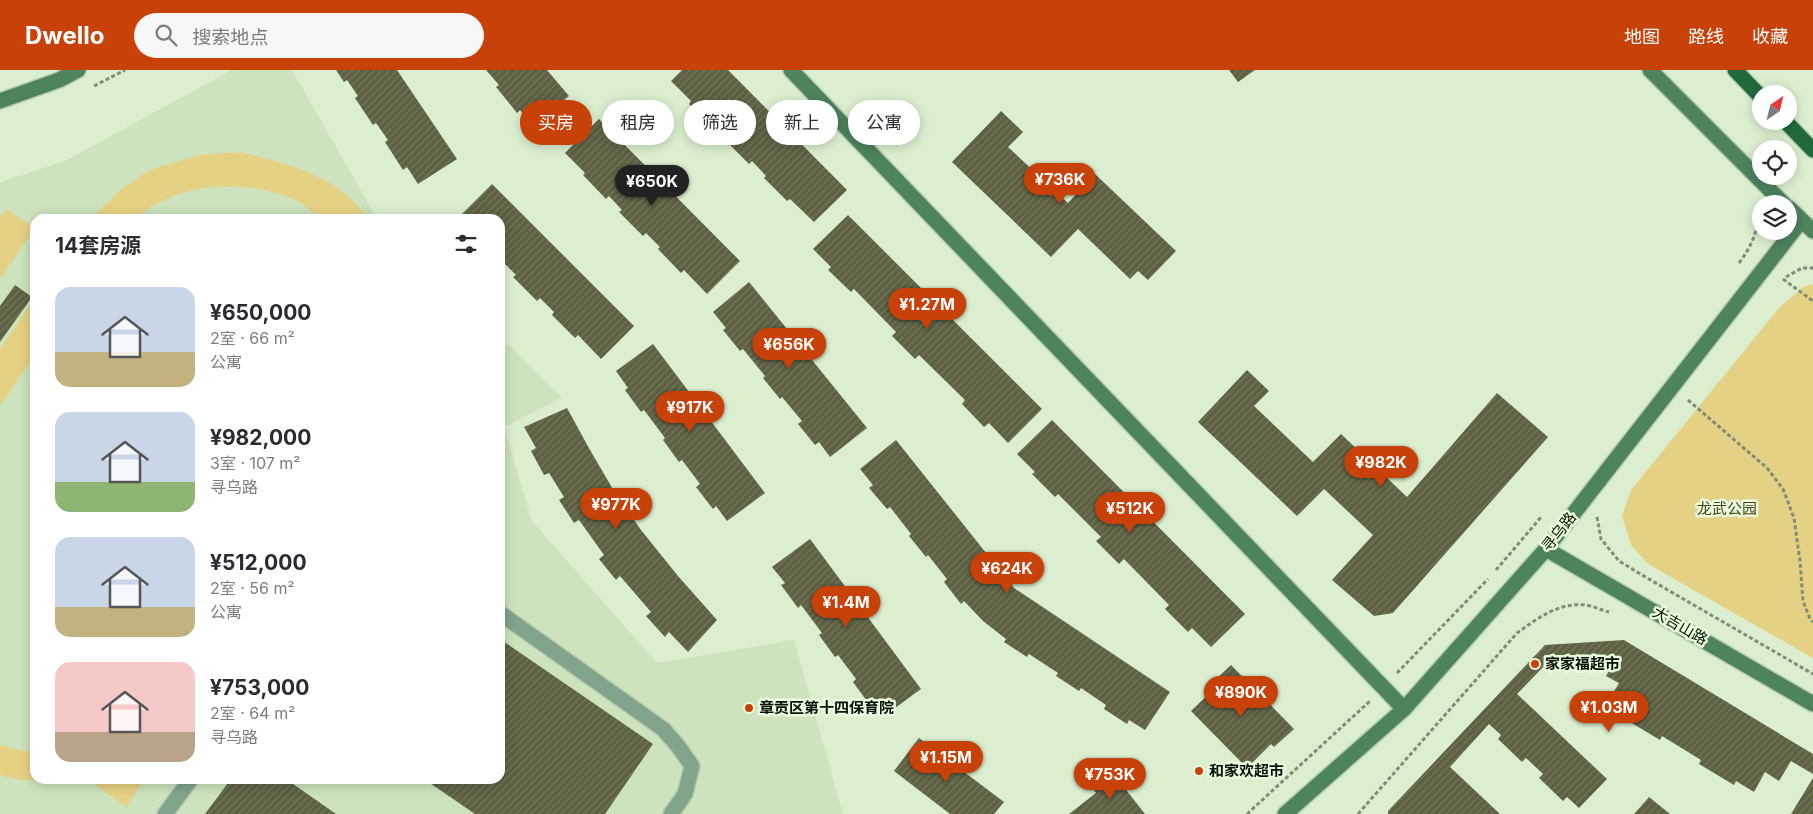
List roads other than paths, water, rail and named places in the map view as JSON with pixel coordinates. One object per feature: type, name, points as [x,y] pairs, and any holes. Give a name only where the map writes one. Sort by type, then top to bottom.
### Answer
[{"type":"main road","points":[[1735,70],[1752,88]]},
{"type":"main road","points":[[1794,130],[1813,150]]},
{"type":"street","points":[[0,101],[59,80],[78,70]]},
{"type":"street","points":[[791,70],[1404,709]]},
{"type":"street","points":[[1650,70],[1775,195]]},
{"type":"street","points":[[1797,216],[1807,226]]},
{"type":"street","name":"寻乌路","points":[[1285,814],[1404,709],[1546,548],[1807,226]]},
{"type":"street","name":"大吉山路","points":[[1546,548],[1813,704]]},
{"type":"lane","points":[[505,617],[663,729],[678,746],[692,766],[685,794],[671,814]]},
{"type":"lane","points":[[165,814],[187,784]]},
{"type":"place","name":"家家福超市","points":[[1535,664]]},
{"type":"place","name":"章贡区第十四保育院","points":[[749,708]]},
{"type":"place","name":"和家欢超市","points":[[1199,771]]},
{"type":"park label","name":"龙武公园","points":[[1727,509]]}]
